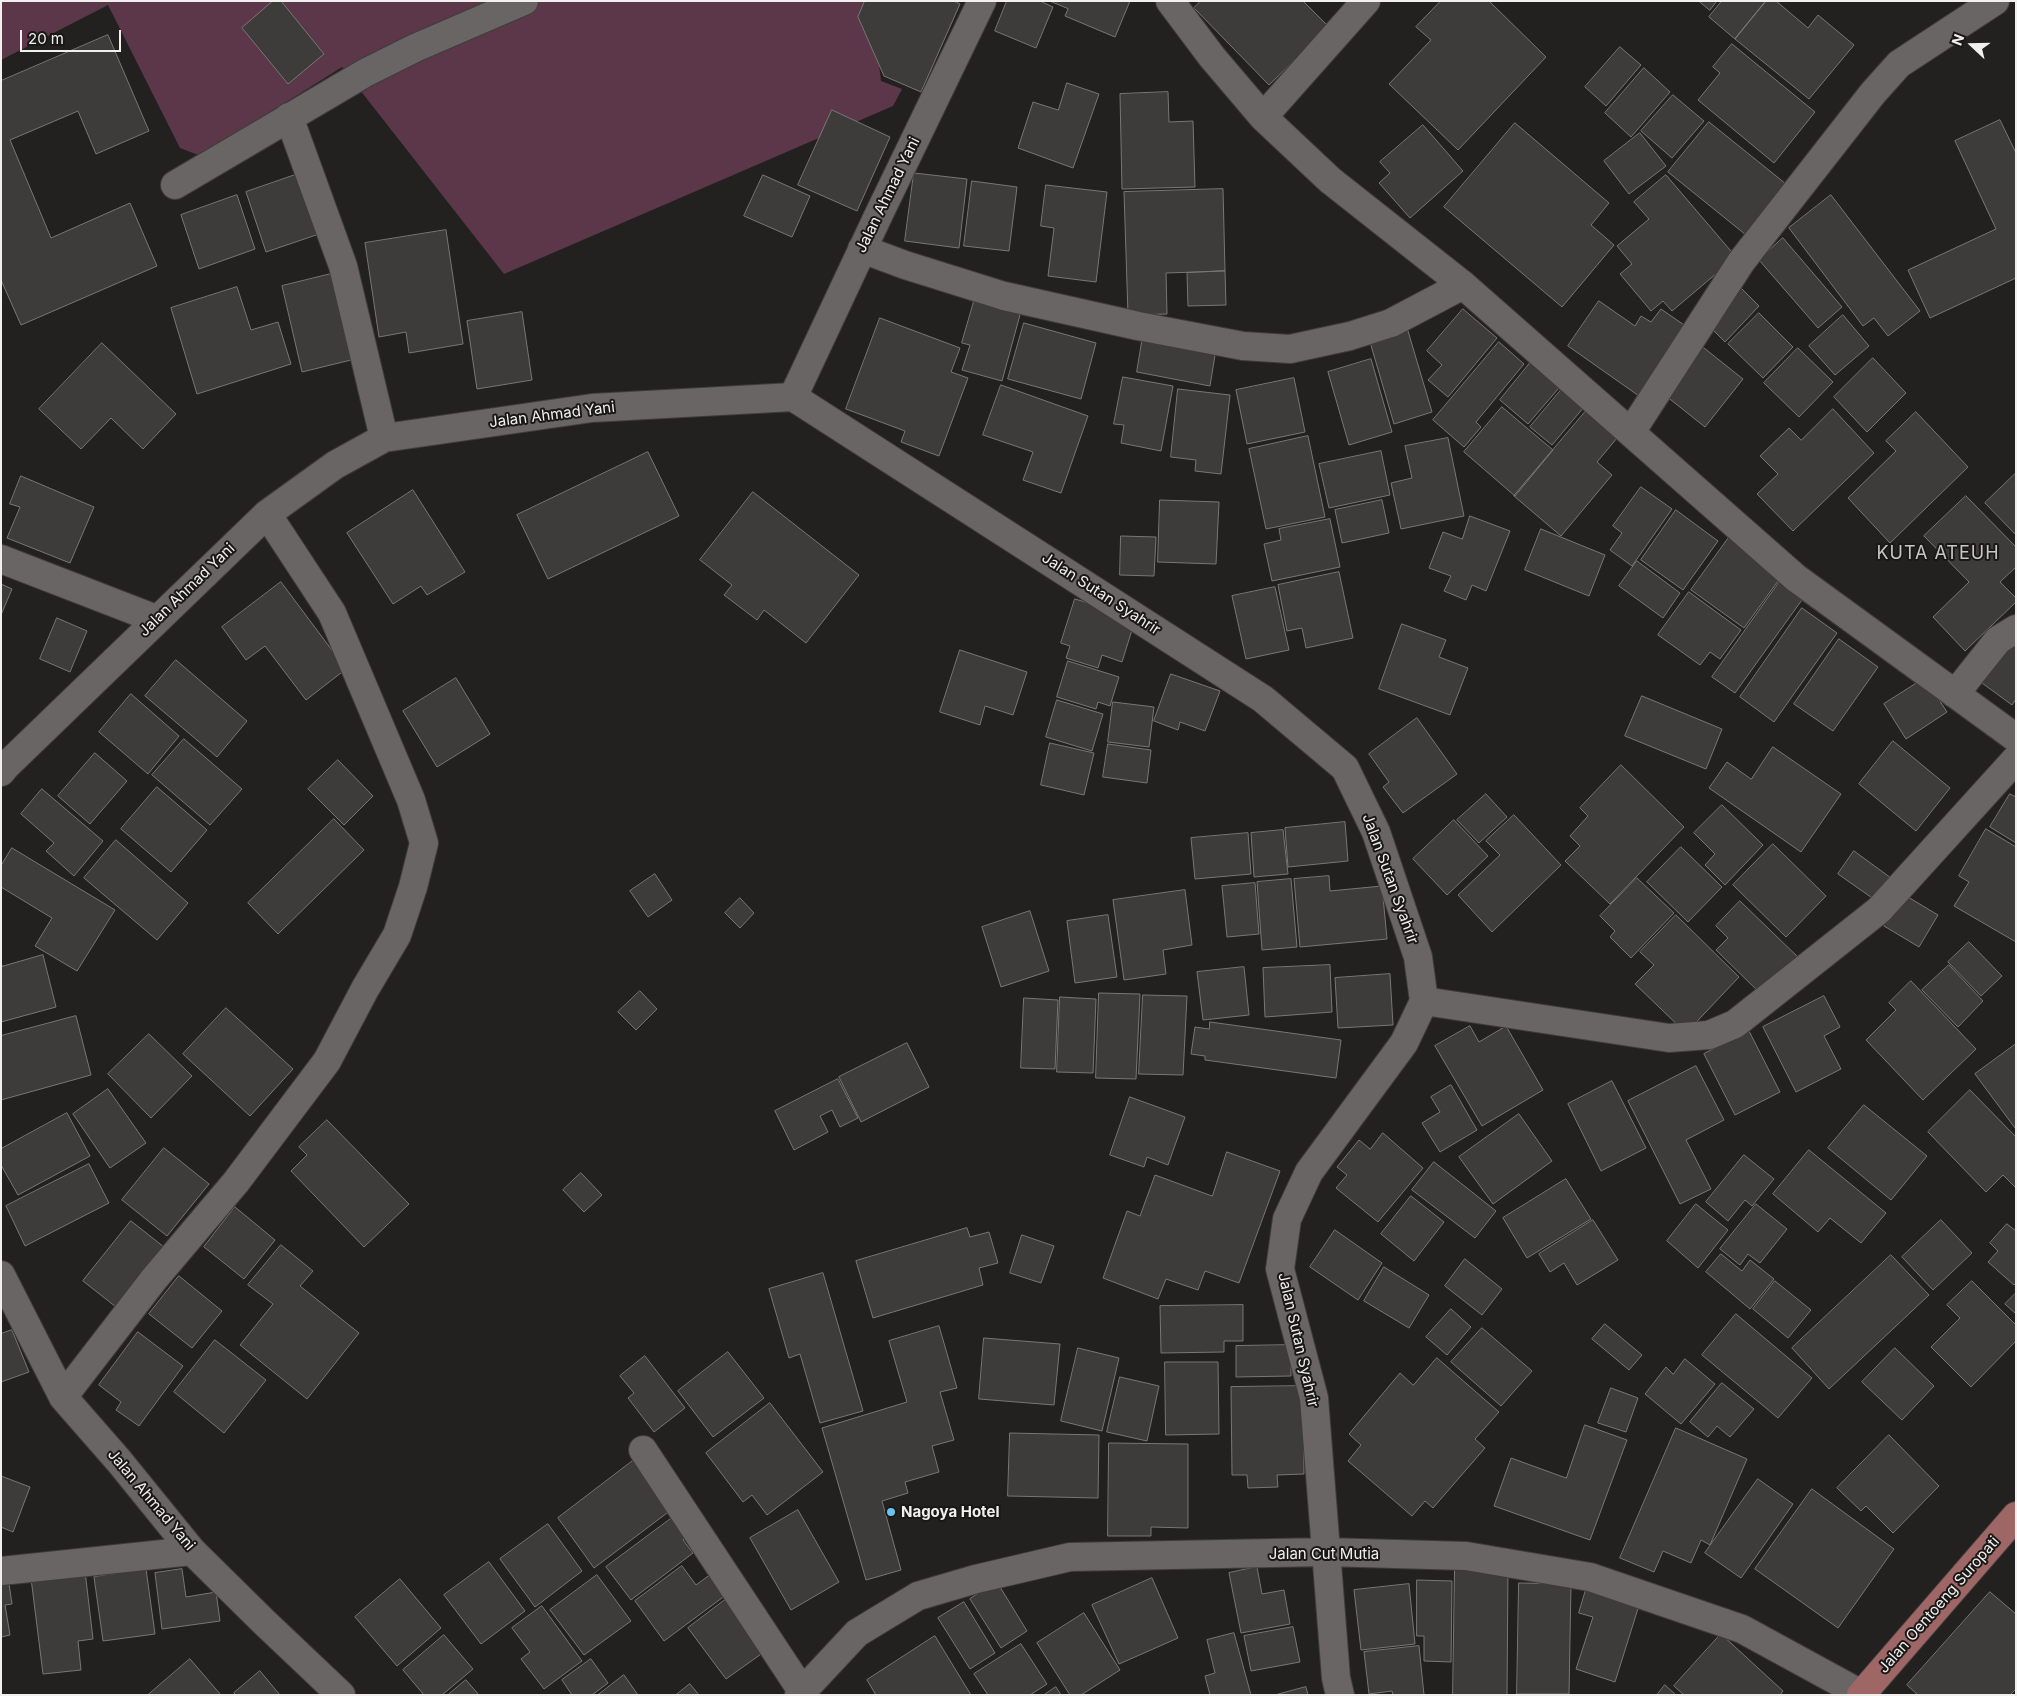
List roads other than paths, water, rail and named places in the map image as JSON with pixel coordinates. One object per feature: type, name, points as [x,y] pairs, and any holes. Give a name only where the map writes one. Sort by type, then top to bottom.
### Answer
[{"type":"main road","name":"Jalan Oentoeng Suropati","points":[[1862,1694],[2016,1516]]},
{"type":"street","points":[[175,185],[365,73],[415,48],[524,1]]},
{"type":"street","name":"Jalan Ahmad Yani","points":[[1,772],[78,694],[267,514],[336,465],[384,438],[592,408],[793,398],[862,249],[982,1]]},
{"type":"street","points":[[1170,1],[1212,57],[1263,117],[1330,180],[1463,285],[1796,578],[2016,738]]},
{"type":"street","points":[[1263,117],[1366,1]]},
{"type":"street","points":[[1632,432],[1741,262],[1873,94],[1899,64],[1995,1]]},
{"type":"street","points":[[289,117],[343,266],[384,438]]},
{"type":"street","points":[[862,249],[905,265],[1004,296],[1138,326],[1243,346],[1290,349],[1350,336],[1391,323],[1463,285]]},
{"type":"street","name":"Jalan Sutan Syahrir","points":[[793,398],[1263,699],[1345,768],[1376,832],[1418,957],[1424,1001],[1404,1043],[1309,1172],[1287,1219],[1280,1269],[1314,1398],[1336,1678],[1340,1695]]},
{"type":"street","points":[[62,1397],[154,1278],[236,1182],[327,1061],[365,989],[397,935],[413,887],[424,843],[411,800],[332,613],[267,514]]},
{"type":"street","points":[[1,559],[156,620]]},
{"type":"street","points":[[1955,694],[1998,640],[2016,628]]},
{"type":"street","points":[[1424,1001],[1669,1038],[1709,1035],[1735,1024],[1879,910],[2016,759]]},
{"type":"street","name":"Jalan Ahmad Yani","points":[[1,1275],[62,1397],[119,1461],[192,1550],[264,1622],[342,1695]]},
{"type":"street","points":[[643,1450],[801,1693]]},
{"type":"street","points":[[1,1571],[192,1550]]},
{"type":"street","name":"Jalan Cut Mutia","points":[[801,1693],[857,1633],[918,1596],[976,1579],[1070,1557],[1325,1552],[1466,1556],[1590,1577],[1742,1629],[1862,1694]]},
{"type":"place","name":"Nagoya Hotel","points":[[891,1512]]},
{"type":"district","name":"KUTA ATEUH","points":[[1938,554]]}]
